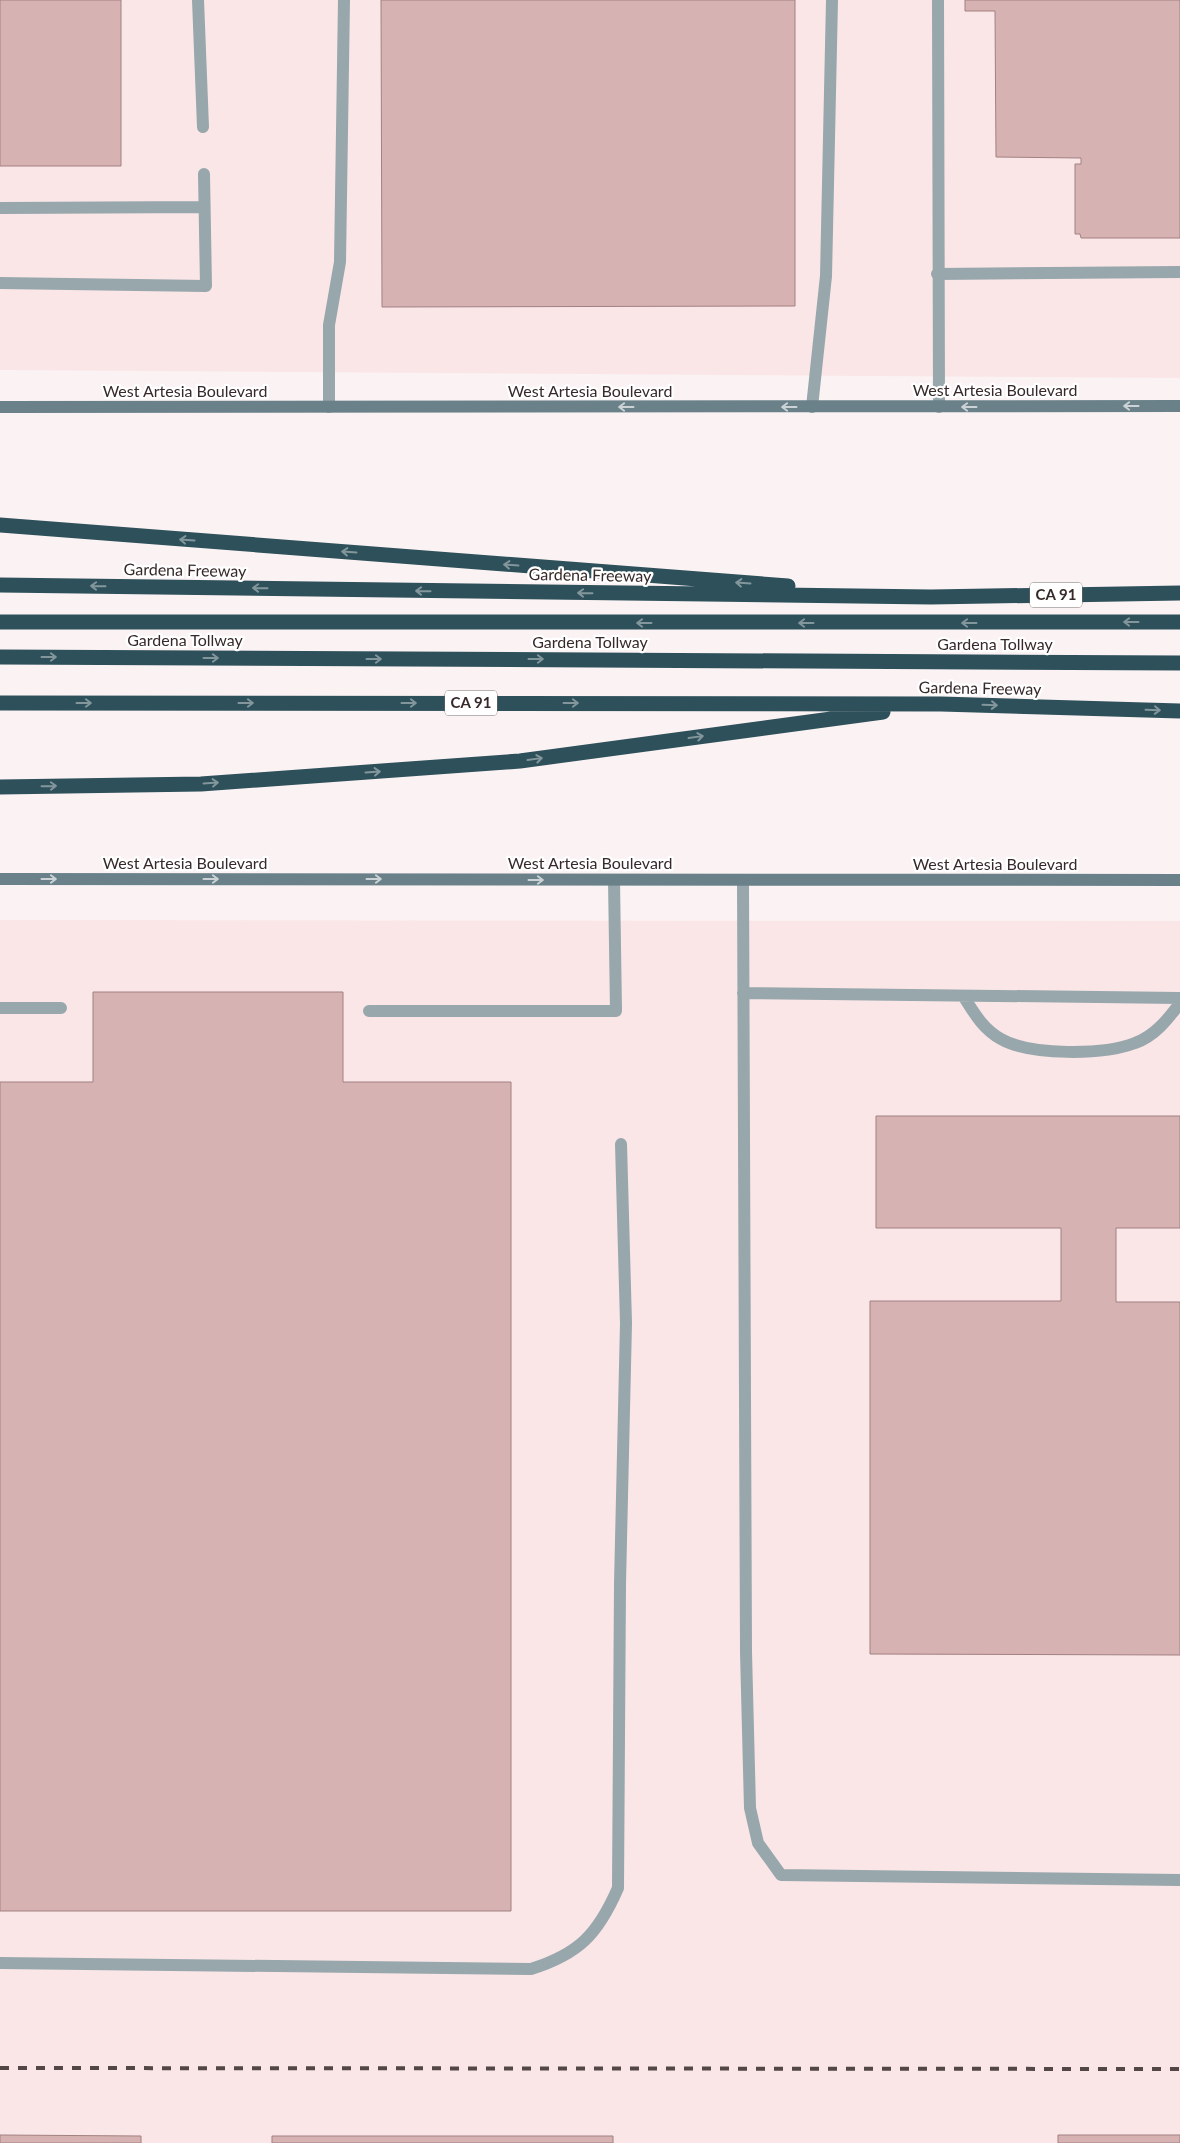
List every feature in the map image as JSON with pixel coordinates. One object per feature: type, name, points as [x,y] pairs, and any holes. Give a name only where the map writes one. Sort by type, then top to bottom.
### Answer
[{"type":"highway","points":[[0,525],[931,597]]},
{"type":"highway","name":"Gardena Freeway","points":[[0,585],[931,597],[1180,593]]},
{"type":"highway","name":"Gardena Tollway","points":[[0,622],[1180,622]]},
{"type":"highway","name":"Gardena Tollway","points":[[0,657],[1180,663]]},
{"type":"highway","name":"Gardena Freeway","points":[[0,703],[942,704],[1180,711]]},
{"type":"highway","points":[[0,787],[201,784],[520,761],[942,704]]},
{"type":"main road","name":"West Artesia Boulevard","points":[[0,407],[1180,406]]},
{"type":"main road","name":"West Artesia Boulevard","points":[[0,879],[1180,880]]},
{"type":"lane","points":[[198,0],[203,127]]},
{"type":"lane","points":[[329,407],[329,325],[340,262],[344,0]]},
{"type":"lane","points":[[812,407],[826,276],[832,0]]},
{"type":"lane","points":[[938,0],[937,274],[939,407]]},
{"type":"lane","points":[[0,283],[206,286],[204,174]]},
{"type":"lane","points":[[0,208],[204,207]]},
{"type":"lane","points":[[937,274],[1180,272]]},
{"type":"lane","points":[[368,1011],[616,1012],[614,880]]},
{"type":"lane","points":[[742,880],[746,1652],[750,1808],[758,1843],[781,1875],[1180,1880]]},
{"type":"lane","points":[[743,993],[1180,998]]},
{"type":"lane","points":[[964,997],[981,1024],[1002,1039],[1024,1047],[1052,1052],[1095,1051],[1136,1043],[1163,1025],[1180,1003]]},
{"type":"lane","points":[[0,1008],[61,1008]]},
{"type":"lane","points":[[0,1963],[531,1969],[558,1961],[581,1945],[605,1918],[618,1888],[620,1584],[626,1324],[621,1144]]},
{"type":"shaded area","points":[[0,0],[1180,0],[1180,378],[0,370]]},
{"type":"shaded area","points":[[0,920],[1180,921],[1180,2143],[0,2143]]},
{"type":"building","points":[[0,0],[121,0],[121,166],[0,166]]},
{"type":"building","points":[[381,0],[795,0],[795,306],[382,307]]},
{"type":"building","points":[[965,0],[1180,0],[1180,238],[1081,238],[1080,234],[1075,234],[1075,164],[1081,164],[1081,158],[996,157],[995,11],[965,11]]},
{"type":"building","points":[[93,992],[343,992],[343,1082],[511,1082],[511,1911],[0,1911],[0,1082],[93,1082]]},
{"type":"building","points":[[876,1116],[1180,1116],[1180,1228],[1116,1228],[1116,1302],[1180,1302],[1180,1655],[870,1654],[870,1301],[1061,1301],[1061,1228],[876,1228]]},
{"type":"building","points":[[0,2135],[141,2136],[141,2143],[0,2143]]},
{"type":"building","points":[[1058,2135],[1180,2135],[1180,2143],[1058,2143]]},
{"type":"building","points":[[272,2136],[613,2136],[613,2143],[272,2143]]},
{"type":"railway","points":[[0,2068],[1180,2069]]}]
